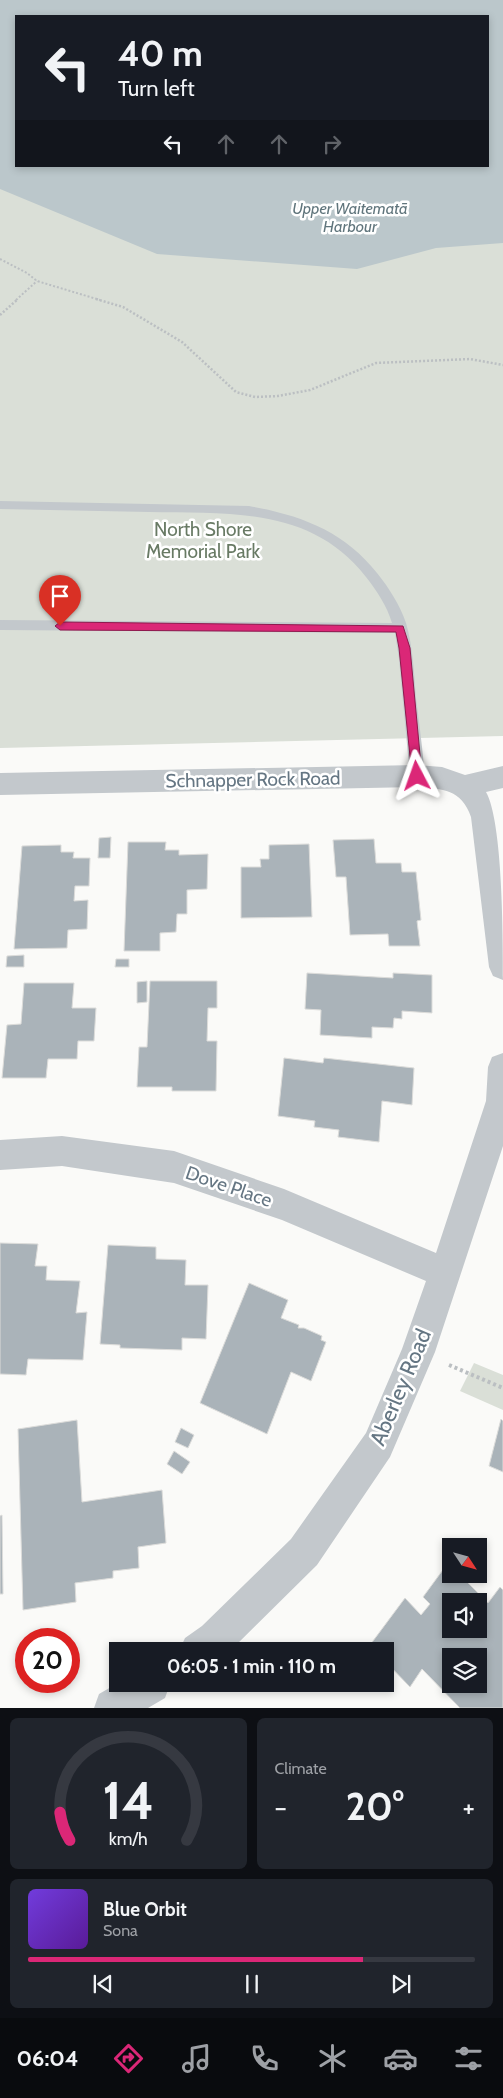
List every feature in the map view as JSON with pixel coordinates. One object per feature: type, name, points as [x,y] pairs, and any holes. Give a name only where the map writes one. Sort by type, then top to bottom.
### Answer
[{"type":"street","name":"Schnapper Rock Road","points":[[0,784],[417,776],[442,778],[465,786]]},
{"type":"street","points":[[503,777],[465,786],[480,804],[485,817],[503,967]]},
{"type":"street","name":"Aberley Road","points":[[211,1642],[304,1552],[378,1444],[418,1352],[474,1190],[501,1100],[503,1067]]},
{"type":"street","name":"Dove Place","points":[[0,1155],[62,1151],[174,1168],[284,1204],[445,1273]]},
{"type":"street","points":[[113,1708],[138,1692]]},
{"type":"lane","points":[[0,505],[226,508],[249,510],[289,518],[332,536],[358,557],[389,599],[400,628],[404,648],[417,776]]},
{"type":"lane","points":[[0,625],[400,628]]},
{"type":"path","points":[[0,260],[37,281],[122,307],[182,342],[236,392],[256,397],[278,396],[310,390],[376,363],[470,359],[503,365]]},
{"type":"path","points":[[0,316],[37,281]]},
{"type":"path","points":[[418,1352],[503,1388]]},
{"type":"green space","name":"North Shore Memorial Park","points":[[0,0],[503,0],[503,736],[0,748]]},
{"type":"green space","points":[[474,1363],[503,1375],[503,1410],[460,1391]]},
{"type":"water","name":"Upper Waitematā Harbour","points":[[0,0],[503,0],[503,243],[436,248],[357,269],[157,254],[0,189]]},
{"type":"building","points":[[111,837],[110,858],[98,858],[99,838]]},
{"type":"building","points":[[374,839],[376,863],[401,863],[402,872],[416,872],[421,920],[417,921],[420,946],[389,946],[388,934],[350,935],[346,877],[336,877],[333,840]]},
{"type":"building","points":[[128,842],[166,842],[165,850],[179,850],[179,855],[208,854],[207,889],[187,890],[187,914],[177,914],[176,932],[160,933],[160,951],[124,951]]},
{"type":"building","points":[[309,844],[312,917],[241,918],[241,867],[261,867],[260,859],[269,859],[269,845]]},
{"type":"building","points":[[61,845],[61,852],[74,852],[73,858],[90,858],[89,886],[75,886],[74,901],[88,900],[87,929],[68,930],[67,948],[14,949],[22,846]]},
{"type":"building","points":[[24,955],[24,967],[6,967],[7,956]]},
{"type":"building","points":[[116,959],[129,959],[129,967],[115,967]]},
{"type":"building","points":[[307,973],[393,978],[393,973],[432,975],[432,1013],[402,1011],[402,1019],[394,1018],[393,1028],[372,1027],[372,1038],[320,1035],[321,1010],[305,1009]]},
{"type":"building","points":[[147,981],[147,1002],[137,1003],[137,982]]},
{"type":"building","points":[[150,981],[217,981],[217,1008],[208,1008],[207,1041],[217,1041],[216,1091],[172,1091],[172,1087],[137,1087],[139,1047],[147,1047]]},
{"type":"building","points":[[24,983],[74,983],[72,1008],[96,1008],[94,1041],[78,1041],[77,1059],[48,1059],[46,1078],[2,1078],[7,1025],[21,1024]]},
{"type":"building","points":[[284,1058],[323,1063],[324,1058],[414,1068],[412,1105],[382,1101],[379,1142],[338,1137],[339,1130],[314,1127],[315,1121],[278,1116]]},
{"type":"building","points":[[0,1243],[38,1244],[35,1266],[47,1266],[46,1280],[80,1281],[76,1313],[87,1312],[83,1360],[28,1359],[26,1375],[0,1374]]},
{"type":"building","points":[[108,1245],[156,1247],[156,1259],[186,1260],[185,1285],[208,1285],[206,1339],[182,1338],[182,1350],[120,1348],[120,1345],[100,1344]]},
{"type":"building","points":[[249,1283],[288,1300],[281,1318],[299,1325],[298,1328],[304,1328],[322,1336],[321,1340],[326,1342],[311,1381],[291,1372],[267,1434],[200,1403]]},
{"type":"building","points":[[501,1419],[503,1421],[503,1472],[489,1466]]},
{"type":"building","points":[[77,1420],[82,1502],[162,1490],[166,1543],[138,1547],[139,1568],[113,1571],[113,1578],[75,1583],[76,1602],[23,1610],[18,1429]]},
{"type":"building","points":[[181,1428],[194,1435],[188,1448],[175,1442]]},
{"type":"building","points":[[174,1451],[190,1462],[182,1474],[167,1464]]},
{"type":"building","points":[[2,1515],[3,1594],[0,1594],[0,1516]]},
{"type":"building","points":[[442,1571],[442,1583],[468,1583],[478,1593],[442,1593],[442,1638],[487,1638],[487,1602],[500,1587],[503,1590],[503,1708],[460,1708],[445,1693],[487,1693],[487,1648],[442,1648],[442,1690],[422,1669],[410,1687],[394,1670],[394,1642],[372,1642],[405,1598],[421,1615],[430,1604],[423,1597]]},
{"type":"route","points":[[60,626],[400,628],[404,648],[417,776]]}]
